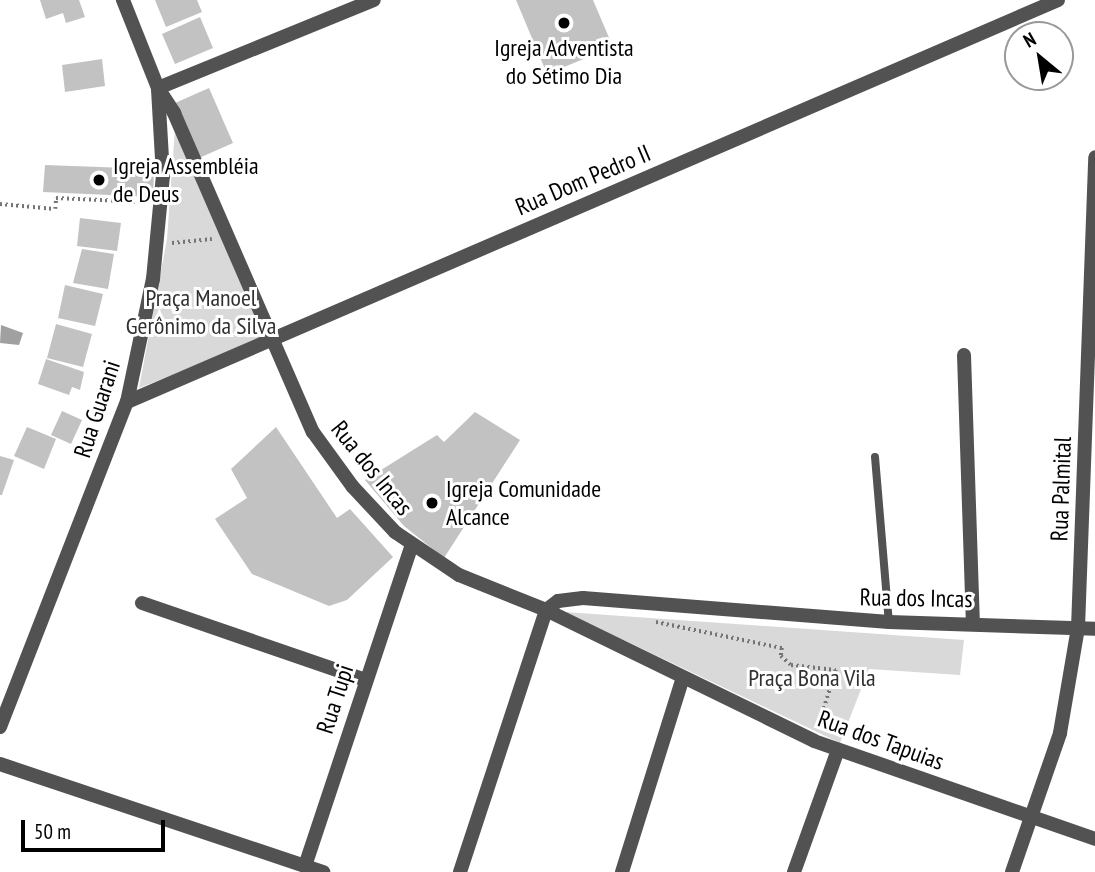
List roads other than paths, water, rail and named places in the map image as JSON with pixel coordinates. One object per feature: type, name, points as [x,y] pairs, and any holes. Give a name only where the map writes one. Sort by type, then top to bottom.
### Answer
[{"type":"street","name":"Rua dos Incas","points":[[123,0],[158,88],[174,113],[313,432],[352,487],[411,547],[459,575],[546,610],[558,601],[583,598],[889,622],[974,622],[1095,629]]},
{"type":"street","points":[[158,88],[374,0]]},
{"type":"street","name":"Rua Dom Pedro II","points":[[127,402],[1058,0]]},
{"type":"street","name":"Rua Guarani","points":[[0,727],[127,402],[153,279],[162,203],[158,88]]},
{"type":"street","name":"Rua Palmital","points":[[1012,872],[1069,696],[1078,628],[1095,158]]},
{"type":"street","points":[[964,355],[974,622]]},
{"type":"street","name":"Rua Tupi","points":[[305,866],[411,547]]},
{"type":"street","points":[[142,603],[366,680]]},
{"type":"street","points":[[460,872],[546,610]]},
{"type":"street","name":"Rua dos Tapuias","points":[[546,610],[681,680],[814,741],[1095,839]]},
{"type":"street","points":[[622,872],[681,680]]},
{"type":"street","points":[[794,872],[838,750]]},
{"type":"street","points":[[0,764],[323,872]]},
{"type":"lane","points":[[875,457],[889,622]]},
{"type":"place","name":"Igreja Adventista do Sétimo Dia","points":[[564,23]]},
{"type":"place","name":"Igreja Assembléia de Deus","points":[[99,180]]},
{"type":"place","name":"Igreja Comunidade Alcance","points":[[432,503]]},
{"type":"park label","name":"Praça Manoel Gerônimo da Silva","points":[[201,312]]},
{"type":"park label","name":"Praça Bona Vila","points":[[812,678]]}]
